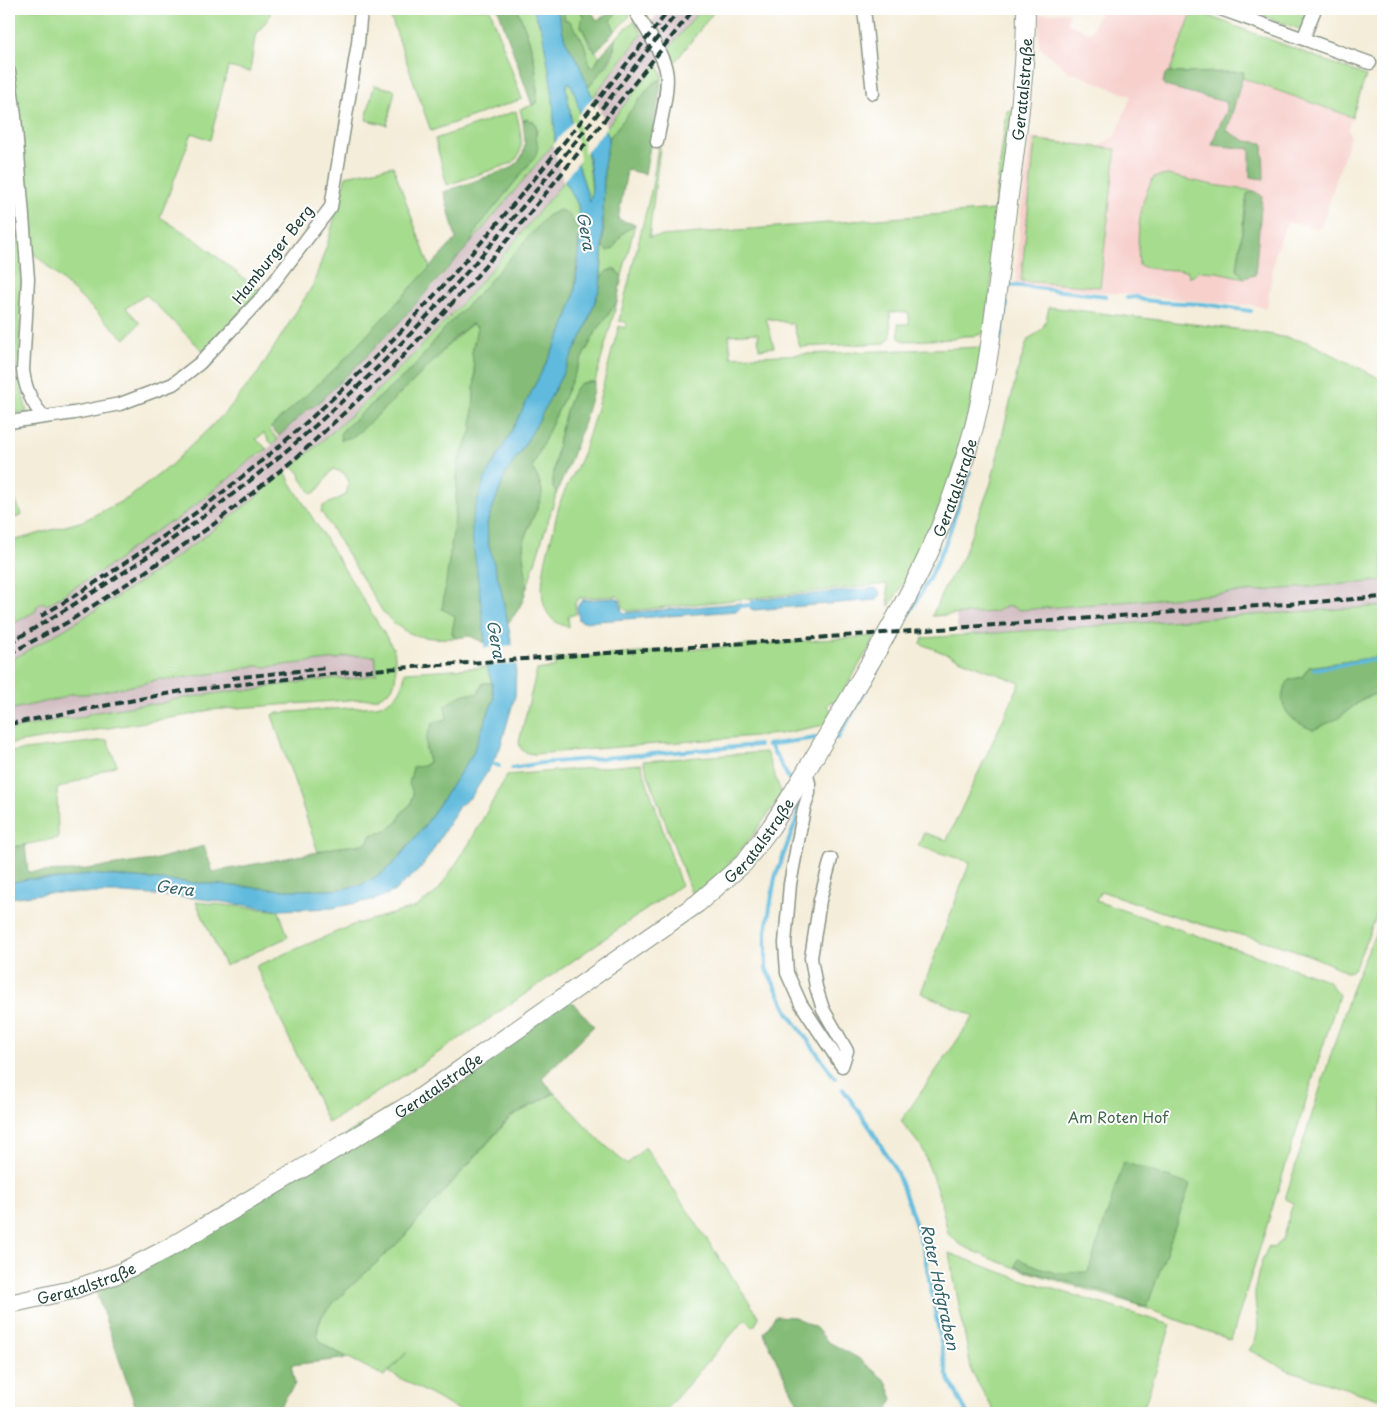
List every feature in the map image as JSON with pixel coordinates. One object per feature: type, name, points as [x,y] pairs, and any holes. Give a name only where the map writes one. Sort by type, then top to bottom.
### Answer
[{"type":"street","name":"Hamburger Berg","points":[[9,422],[120,404],[173,384],[200,363],[265,294],[331,206],[362,9]]},
{"type":"street","points":[[634,9],[662,58],[666,69],[666,85],[656,142]]},
{"type":"street","points":[[864,9],[873,93]]},
{"type":"street","name":"Geratalstraße","points":[[9,1304],[72,1290],[120,1273],[167,1249],[414,1102],[637,944],[676,919],[719,886],[744,862],[766,834],[824,742],[918,578],[948,508],[974,426],[986,369],[1019,117],[1026,40],[1026,9]]},
{"type":"street","points":[[1221,9],[1370,64]]},
{"type":"street","points":[[1304,39],[1314,9]]},
{"type":"street","points":[[9,72],[28,279],[23,351],[24,382],[29,396],[44,417]]},
{"type":"street","points":[[806,772],[809,793],[804,809],[790,884],[784,943],[787,973],[801,1004],[842,1066],[848,1051],[823,1009],[816,987],[811,958],[820,900],[831,859]]},
{"type":"shaded area","points":[[662,9],[701,9],[605,129],[592,98]]},
{"type":"shaded area","points":[[1101,9],[1193,10],[1170,73],[1244,72],[1243,78],[1352,117],[1348,129],[1350,136],[1321,229],[1287,222],[1275,254],[1267,307],[1016,284],[1021,213],[1031,138],[1099,146],[1116,135],[1131,96],[1068,71],[1039,47],[1040,14],[1069,12],[1068,24],[1091,33]]},
{"type":"shaded area","points":[[555,142],[565,180],[478,284],[437,329],[340,426],[281,477],[214,530],[149,577],[59,633],[9,661],[9,626],[36,611],[35,607],[44,602],[47,604],[120,559],[126,552],[169,522],[173,522],[250,460],[261,455],[278,440],[276,438],[344,379],[440,279]]},
{"type":"shaded area","points":[[1383,581],[1383,606],[973,635],[970,632],[958,633],[956,614],[995,612],[1003,606],[1011,606],[1020,610]]},
{"type":"shaded area","points":[[355,655],[364,657],[376,655],[377,674],[356,679],[337,678],[266,687],[258,690],[241,690],[171,700],[163,704],[147,704],[91,713],[84,717],[67,718],[9,730],[9,710],[62,698],[70,694],[88,694],[159,679],[167,680],[239,670],[247,666],[258,665],[266,667],[338,659]]},
{"type":"green space","points":[[9,9],[270,9],[270,16],[255,36],[250,72],[228,67],[210,140],[192,133],[160,217],[196,240],[261,292],[203,351],[146,295],[126,308],[140,323],[125,339],[29,249],[13,77],[9,55]]},
{"type":"green space","points":[[388,9],[490,9],[522,99],[431,131]]},
{"type":"green space","points":[[498,9],[517,9],[522,20],[530,43],[535,67],[537,80],[536,104],[532,105]]},
{"type":"green space","points":[[517,9],[533,9],[542,30],[553,98],[555,142],[470,244],[477,229],[535,157],[537,128],[534,122],[527,119],[523,121],[520,109],[536,104],[536,68],[530,43]]},
{"type":"green space","points":[[557,9],[563,9],[565,20],[569,20],[584,43],[590,67],[594,67],[600,56],[615,39],[609,61],[588,88],[579,64],[565,40]]},
{"type":"green space","points":[[563,9],[579,9],[583,15],[581,26],[590,46],[600,56],[594,67],[590,67],[584,43],[573,28],[572,23],[565,20]]},
{"type":"green space","points":[[579,9],[590,9],[597,20],[618,9],[611,21],[615,31],[595,52],[581,26],[583,15]]},
{"type":"green space","points":[[618,9],[626,9],[630,16],[615,31],[611,21]]},
{"type":"green space","points":[[701,9],[716,9],[675,62],[665,53]]},
{"type":"green space","points":[[1244,9],[1309,9],[1302,30]]},
{"type":"green space","points":[[1193,10],[1366,76],[1352,117],[1242,78],[1244,72],[1169,73]]},
{"type":"green space","points":[[634,21],[642,34],[592,98],[588,88],[598,74],[608,65],[614,53],[615,39]]},
{"type":"green space","points":[[657,64],[662,74],[662,79],[652,84],[609,138],[605,129]]},
{"type":"green space","points":[[1244,72],[1227,131],[1246,141],[1263,143],[1264,179],[1250,177],[1250,149],[1212,145],[1227,111],[1225,102],[1165,86],[1163,83],[1165,74],[1169,73]]},
{"type":"green space","points":[[662,79],[645,174],[627,170],[618,220],[635,224],[622,234],[613,249],[607,251],[603,247],[604,165],[609,138],[652,84]]},
{"type":"green space","points":[[569,82],[577,99],[589,162],[590,203],[578,164],[566,86]]},
{"type":"green space","points":[[374,85],[395,90],[387,125],[366,120]]},
{"type":"green space","points":[[9,99],[22,242],[19,378],[27,413],[9,412]]},
{"type":"green space","points":[[1013,110],[985,332],[954,339],[904,341],[899,338],[898,324],[909,324],[909,313],[890,312],[891,337],[885,343],[800,347],[793,324],[766,318],[774,347],[759,349],[758,333],[729,335],[731,357],[982,347],[979,376],[953,472],[918,561],[889,606],[887,584],[628,611],[623,608],[622,600],[618,596],[579,598],[575,603],[576,614],[568,616],[569,627],[556,622],[547,613],[543,600],[542,586],[546,557],[561,499],[579,462],[589,435],[619,326],[625,328],[626,322],[619,321],[652,187],[658,147],[660,147],[649,237],[994,210],[1007,111]]},
{"type":"green space","points":[[516,111],[521,138],[520,152],[517,158],[512,163],[447,185],[435,139]]},
{"type":"green space","points":[[527,119],[534,122],[536,127],[538,147],[535,157],[477,229],[470,244],[372,351],[316,405],[308,409],[279,436],[271,427],[339,365],[456,239],[444,192],[511,168],[517,163],[523,153],[525,141],[523,121]]},
{"type":"green space","points":[[1035,140],[1116,149],[1100,287],[1021,281]]},
{"type":"green space","points":[[393,166],[430,268],[339,365],[269,429],[278,440],[273,444],[264,433],[256,439],[267,449],[250,460],[173,522],[169,522],[126,552],[120,559],[47,605],[43,602],[36,607],[36,611],[9,626],[9,542],[83,521],[130,497],[171,465],[226,412],[258,373],[313,285],[327,245],[346,176]]},
{"type":"green space","points":[[1168,175],[1213,185],[1254,191],[1247,195],[1237,269],[1244,278],[1217,272],[1198,271],[1194,276],[1189,277],[1188,271],[1147,268],[1139,265],[1139,231],[1145,198],[1154,177]]},
{"type":"green space","points":[[565,180],[578,205],[580,229],[574,225],[480,292],[444,329],[415,366],[340,434],[391,401],[454,339],[472,324],[477,327],[472,353],[475,375],[472,430],[458,462],[455,518],[455,616],[452,633],[455,638],[433,638],[415,635],[399,627],[383,612],[321,511],[323,506],[346,495],[349,482],[344,473],[333,469],[321,486],[312,494],[301,479],[300,473],[292,467],[366,401],[436,331],[486,275]]},
{"type":"green space","points":[[1254,191],[1262,196],[1255,275],[1244,278],[1237,270],[1247,194]]},
{"type":"green space","points":[[559,210],[569,215],[574,225],[580,229],[574,297],[562,332],[508,438],[484,480],[482,610],[485,643],[470,636],[455,638],[452,633],[455,616],[442,609],[455,518],[458,462],[472,430],[475,375],[472,353],[477,327],[472,324],[456,336],[435,360],[363,429],[352,437],[341,440],[340,434],[415,366],[444,329],[480,292],[547,216]]},
{"type":"green space","points":[[635,224],[622,276],[614,269],[607,271],[601,277],[603,247],[607,251],[622,234]]},
{"type":"green space","points":[[614,269],[622,276],[617,302],[596,332],[581,360],[532,468],[541,486],[542,493],[523,546],[527,582],[525,595],[520,607],[508,623],[488,543],[487,523],[506,473],[539,420],[585,330],[600,288],[601,277],[607,271]]},
{"type":"green space","points":[[617,302],[595,382],[580,384],[574,390],[569,401],[560,432],[553,478],[553,488],[557,492],[527,588],[522,555],[525,537],[542,493],[538,478],[532,468],[581,360],[596,332]]},
{"type":"green space","points":[[1049,307],[1252,331],[1308,342],[1383,380],[1383,581],[1020,610],[1008,606],[995,612],[932,616],[944,588],[962,559],[991,483],[1018,369],[1028,339],[1043,326]]},
{"type":"green space","points":[[595,382],[579,438],[557,492],[553,488],[553,478],[560,432],[569,401],[574,390],[580,384]]},
{"type":"green space","points":[[286,472],[289,480],[393,648],[396,675],[394,684],[388,692],[377,698],[209,710],[195,714],[9,744],[9,730],[67,718],[79,718],[91,713],[241,690],[258,690],[266,687],[337,678],[352,679],[377,674],[375,656],[352,656],[266,667],[252,666],[239,670],[167,680],[159,679],[88,694],[70,694],[62,698],[9,710],[9,661],[82,619],[152,574],[220,525]]},
{"type":"green space","points":[[9,487],[22,515],[9,521]]},
{"type":"green space","name":"Am Roten Hof","points":[[1383,606],[1383,656],[1309,667],[1302,677],[1289,680],[1337,719],[1363,699],[1383,689],[1383,901],[1355,967],[1351,971],[1346,972],[1329,963],[1293,950],[1200,924],[1101,891],[1096,901],[1327,980],[1339,995],[1231,1340],[1135,1304],[1022,1270],[961,1245],[948,1234],[940,1198],[922,1148],[901,1121],[974,1016],[921,993],[970,862],[918,846],[924,833],[947,840],[1020,683],[921,644],[923,638]]},
{"type":"green space","points":[[876,636],[837,703],[831,701],[827,706],[832,711],[824,725],[779,734],[534,754],[520,748],[519,742],[537,670],[555,667],[554,659]]},
{"type":"green space","points":[[1383,656],[1382,691],[1363,699],[1337,719],[1313,730],[1297,722],[1286,711],[1282,697],[1284,689],[1289,680],[1302,677],[1309,667]]},
{"type":"green space","points":[[487,667],[492,683],[483,683],[478,694],[447,719],[425,746],[429,762],[423,766],[411,804],[402,812],[398,822],[384,832],[371,835],[367,843],[318,852],[272,715],[277,713],[377,706],[394,698],[400,690],[405,672]]},
{"type":"green space","points":[[483,683],[492,683],[494,699],[472,755],[426,824],[396,861],[380,875],[361,885],[336,890],[283,890],[87,874],[65,879],[28,879],[9,883],[9,848],[25,845],[28,872],[72,871],[154,860],[204,846],[213,872],[367,843],[371,835],[384,832],[398,822],[402,812],[411,804],[413,793],[409,784],[413,767],[423,766],[429,762],[426,746],[428,733],[434,722],[447,719],[445,706],[460,696],[478,694]]},
{"type":"green space","points":[[107,740],[117,765],[57,789],[58,838],[9,848],[9,752]]},
{"type":"green space","points":[[766,752],[782,795],[749,840],[721,873],[692,895],[643,761]]},
{"type":"green space","points":[[641,764],[681,885],[463,1037],[328,1123],[256,966],[353,925],[416,907],[437,892],[469,844],[507,775]]},
{"type":"green space","points":[[196,902],[279,911],[288,937],[225,966]]},
{"type":"green space","points":[[1383,916],[1383,1401],[1287,1370],[1249,1350],[1256,1337],[1258,1323],[1255,1294],[1259,1269],[1269,1246],[1273,1248],[1282,1240],[1293,1203],[1285,1199],[1353,985]]},
{"type":"green space","points":[[568,998],[594,1026],[542,1078],[554,1093],[510,1117],[398,1243],[335,1301],[322,1316],[317,1335],[321,1342],[330,1349],[349,1358],[291,1365],[295,1384],[275,1413],[150,1413],[135,1405],[95,1289]]},
{"type":"green space","points":[[555,1093],[596,1137],[627,1165],[645,1147],[759,1317],[754,1327],[745,1319],[663,1413],[464,1413],[389,1372],[407,1352],[384,1376],[321,1342],[317,1335],[318,1327],[322,1316],[335,1301],[398,1243],[511,1117]]},
{"type":"green space","points":[[1124,1162],[1190,1185],[1147,1307],[1104,1292],[1016,1267],[1018,1259],[1055,1273],[1088,1272]]},
{"type":"green space","points":[[949,1253],[1014,1277],[1171,1325],[1142,1413],[995,1413],[972,1373]]},
{"type":"green space","points":[[775,1316],[795,1317],[816,1328],[827,1341],[858,1358],[886,1381],[893,1399],[885,1413],[798,1413],[800,1407],[764,1333]]},
{"type":"water","name":"Gera","points":[[533,9],[557,9],[565,40],[579,64],[609,138],[604,165],[602,260],[600,287],[585,330],[539,420],[506,473],[487,523],[488,543],[500,585],[516,665],[515,696],[500,748],[488,771],[471,797],[459,806],[419,870],[393,892],[376,899],[332,908],[280,910],[195,898],[124,893],[48,893],[9,898],[9,883],[28,879],[65,879],[87,874],[283,890],[336,890],[361,885],[380,875],[396,861],[426,824],[472,755],[494,699],[487,667],[472,535],[472,519],[484,480],[508,438],[562,332],[574,297],[578,266],[580,229],[578,205],[566,183],[555,142],[553,98],[542,30]],"holes":[[[569,82],[573,88],[590,165],[592,186],[590,202],[578,164],[566,86]]]},
{"type":"water","points":[[876,588],[880,592],[880,596],[876,600],[754,610],[750,606],[751,600]]},
{"type":"water","points":[[616,598],[620,600],[624,613],[740,603],[742,606],[737,611],[583,622],[579,620],[577,607],[582,600]]},
{"type":"pier","points":[[594,96],[607,127],[585,154],[577,116]]},
{"type":"pier","points":[[574,120],[580,160],[563,182],[553,145]]},
{"type":"pier","points":[[515,645],[518,664],[484,666],[483,648]]},
{"type":"waterway","points":[[1009,287],[1010,285],[1106,296]]},
{"type":"waterway","points":[[1127,298],[1137,297],[1143,300],[1203,304],[1251,311]]},
{"type":"waterway","points":[[998,348],[1007,304]]},
{"type":"waterway","points":[[836,738],[838,738],[930,577],[946,542],[970,472]]},
{"type":"waterway","points":[[742,606],[750,605]]},
{"type":"waterway","points":[[1314,669],[1383,658]]},
{"type":"waterway","points":[[767,745],[816,738]]},
{"type":"waterway","points":[[512,768],[542,763],[759,745]]},
{"type":"waterway","name":"Roter Hofgraben","points":[[770,745],[791,782]]},
{"type":"waterway","points":[[489,762],[499,766]]},
{"type":"waterway","name":"Roter Hofgraben","points":[[796,803],[798,809],[797,818],[775,878],[766,931],[766,968],[789,1014],[835,1078]]},
{"type":"waterway","name":"Roter Hofgraben","points":[[843,1089],[871,1129],[896,1171],[910,1207],[924,1251],[947,1375],[967,1413]]},
{"type":"railway","points":[[41,616],[91,586],[187,520],[277,448],[363,369],[404,328],[474,251],[670,9]]},
{"type":"railway","points":[[9,643],[110,582],[205,515],[251,480],[339,404],[422,321],[499,235],[680,9]]},
{"type":"railway","points":[[9,654],[68,622],[214,524],[297,457],[390,370],[470,284],[529,214],[694,9]]},
{"type":"railway","points":[[9,724],[182,691],[358,671],[1383,597]]},
{"type":"railway","points":[[232,678],[326,668]]}]
